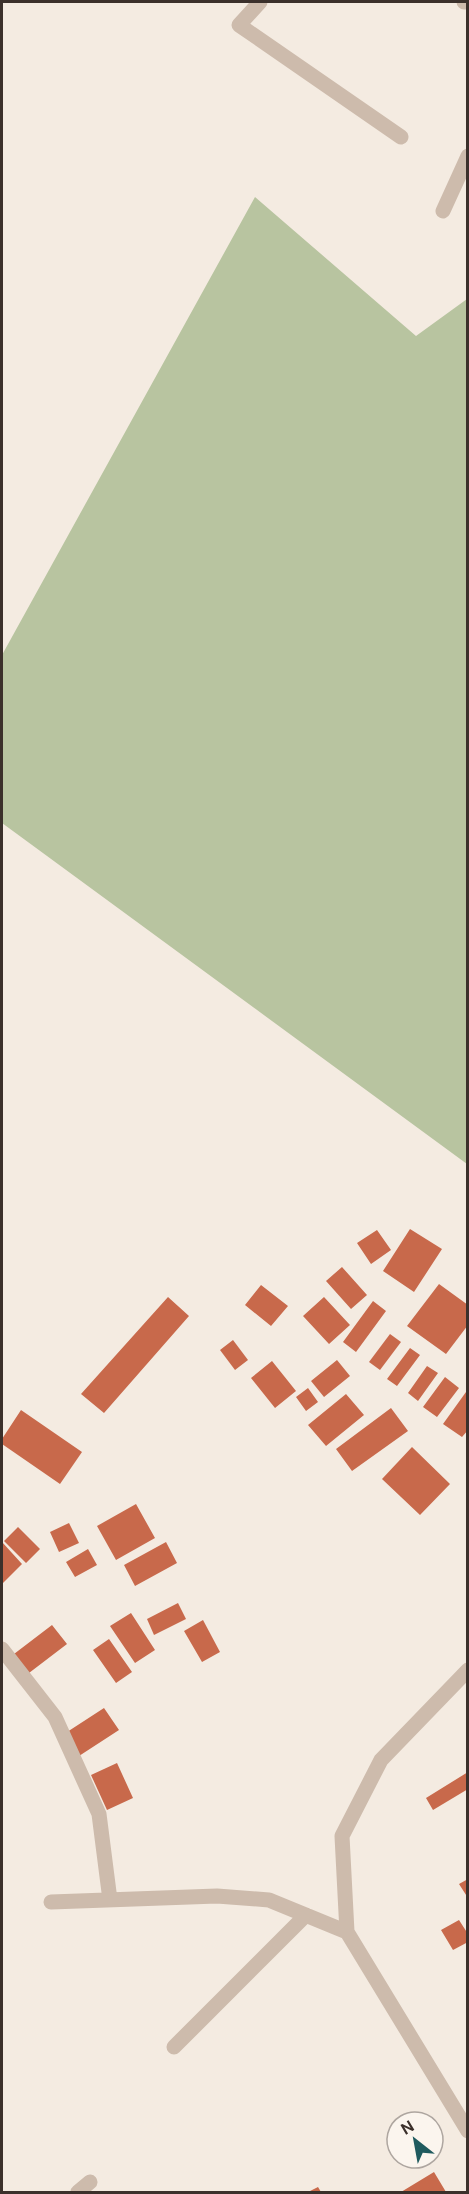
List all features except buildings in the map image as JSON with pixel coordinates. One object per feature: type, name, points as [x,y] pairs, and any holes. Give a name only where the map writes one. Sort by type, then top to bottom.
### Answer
[{"type":"street","points":[[261,2],[239,26],[401,137]]},
{"type":"street","points":[[443,211],[468,156]]},
{"type":"street","points":[[2,1649],[55,1717],[99,1814],[110,1900]]},
{"type":"street","points":[[468,1670],[381,1760],[342,1836],[347,1932],[468,2132]]},
{"type":"street","points":[[51,1902],[217,1896],[269,1899],[347,1932]]},
{"type":"street","points":[[174,2047],[306,1915]]},
{"type":"street","points":[[78,2193],[90,2182]]},
{"type":"green space","points":[[255,197],[416,336],[467,299],[467,1164],[2,823],[2,655]]}]
